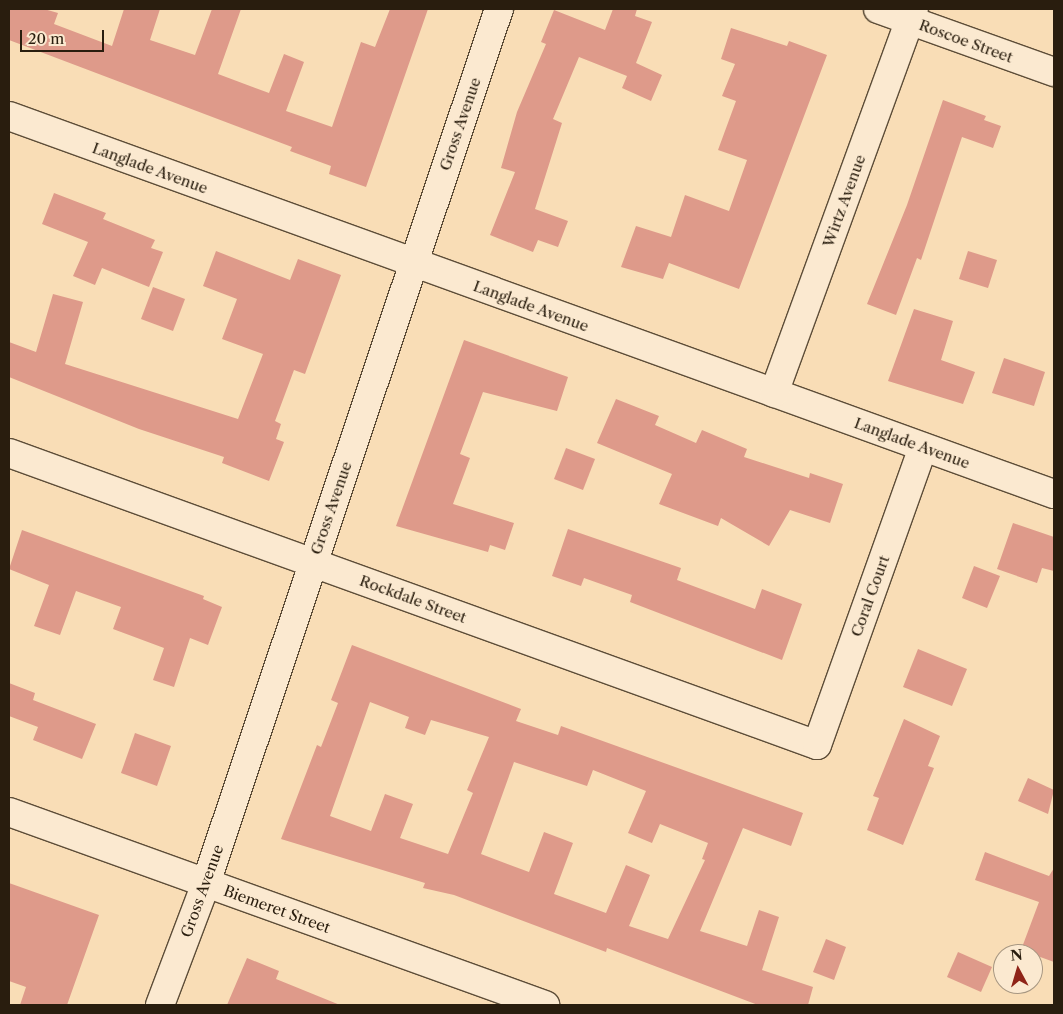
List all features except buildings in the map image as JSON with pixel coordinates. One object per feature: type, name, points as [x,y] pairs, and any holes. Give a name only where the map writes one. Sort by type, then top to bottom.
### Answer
[{"type":"street","name":"Gross Avenue","points":[[160,1005],[206,883],[499,9]]},
{"type":"street","name":"Roscoe Street","points":[[878,9],[912,14],[1054,72]]},
{"type":"street","name":"Wirtz Avenue","points":[[774,393],[912,14]]},
{"type":"street","name":"Langlade Avenue","points":[[9,116],[413,264],[1054,494]]},
{"type":"street","name":"Coral Court","points":[[817,744],[923,447]]},
{"type":"street","name":"Rockdale Street","points":[[9,453],[817,744]]},
{"type":"street","name":"Biemeret Street","points":[[9,812],[543,1005]]}]
